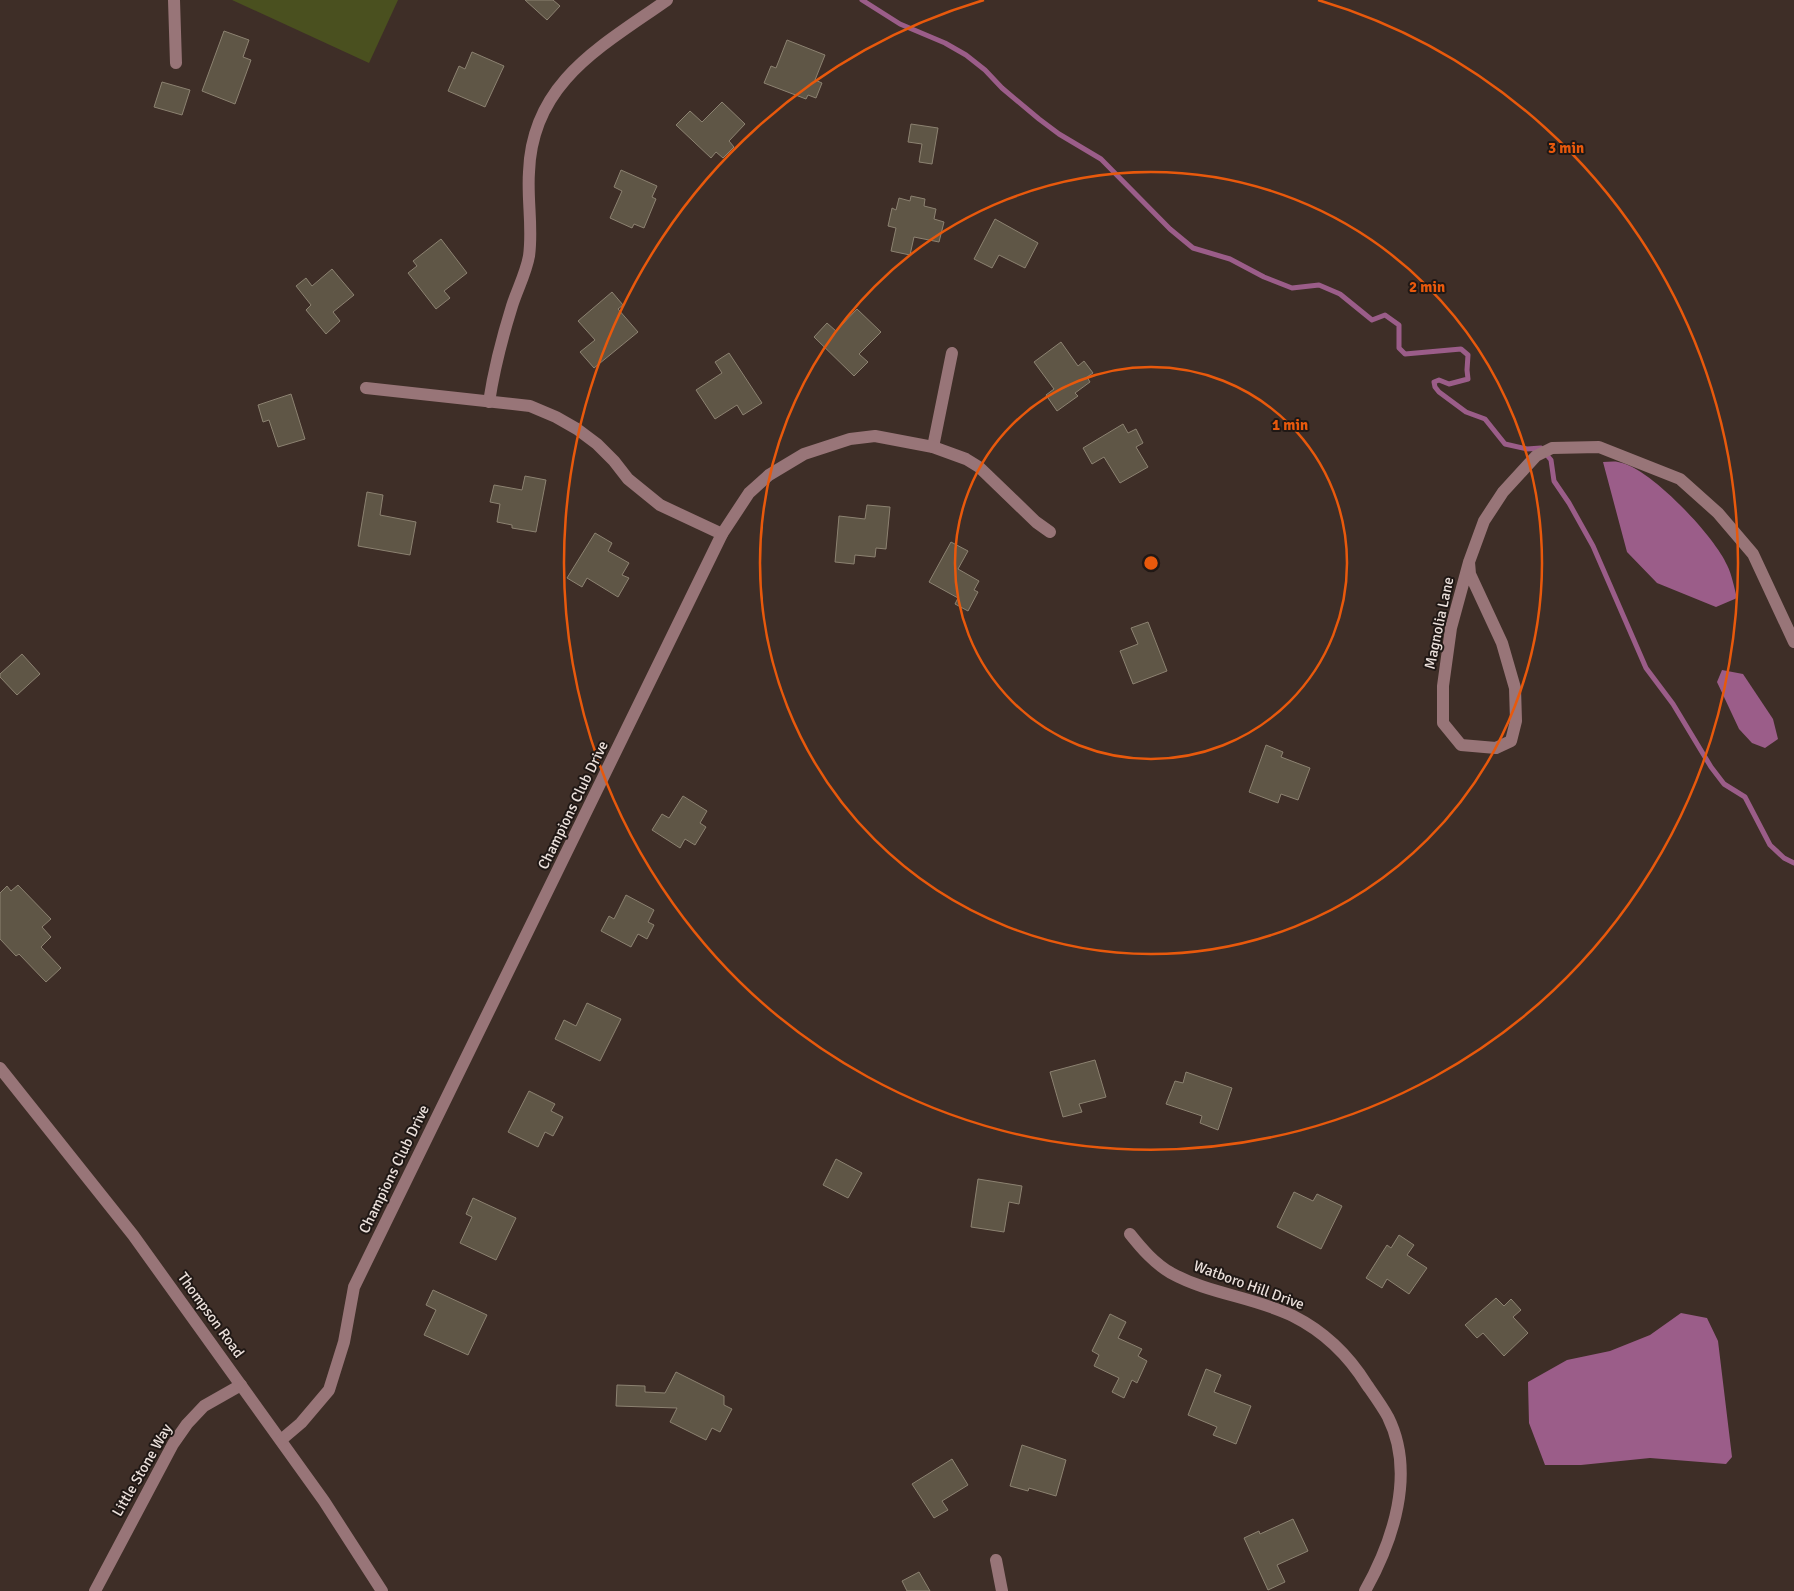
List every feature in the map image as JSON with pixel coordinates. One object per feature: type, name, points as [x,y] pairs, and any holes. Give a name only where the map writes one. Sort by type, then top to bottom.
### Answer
[{"type":"street","points":[[174,0],[176,63]]},
{"type":"street","points":[[489,402],[494,370],[528,257],[531,233],[528,172],[538,124],[548,102],[580,64],[618,33],[667,0]]},
{"type":"street","points":[[933,447],[952,353]]},
{"type":"street","points":[[366,388],[530,406],[556,417],[577,429],[597,444],[628,479],[660,505],[722,534]]},
{"type":"street","name":"Champions Club Drive","points":[[281,1440],[301,1422],[329,1390],[344,1342],[354,1287],[722,534],[749,494],[769,475],[804,454],[850,439],[875,436],[933,447],[966,459],[979,467],[1036,522],[1050,532]]},
{"type":"street","name":"Magnolia Lane","points":[[1469,562],[1470,574],[1502,642],[1514,688],[1516,721],[1511,741],[1496,748],[1461,745],[1443,723],[1442,686],[1451,628],[1469,562],[1484,521],[1503,492],[1536,456],[1552,448],[1599,447],[1680,479],[1718,512],[1753,554],[1794,642]]},
{"type":"street","name":"Thompson Road","points":[[0,1068],[133,1236],[324,1500],[382,1591]]},
{"type":"street","name":"Watboro Hill Drive","points":[[1130,1234],[1151,1259],[1171,1273],[1193,1283],[1254,1301],[1285,1313],[1313,1328],[1333,1343],[1364,1380],[1388,1418],[1396,1441],[1400,1465],[1400,1489],[1393,1526],[1386,1549],[1365,1591]]},
{"type":"street","name":"Little Stone Way","points":[[95,1591],[173,1444],[187,1424],[204,1406],[241,1385]]},
{"type":"street","points":[[996,1560],[1002,1591]]},
{"type":"green space","points":[[232,0],[398,0],[369,63]]},
{"type":"shaded area","points":[[1603,462],[1616,462],[1631,466],[1680,504],[1720,553],[1727,565],[1737,598],[1716,607],[1657,583],[1627,552]]},
{"type":"shaded area","points":[[1722,670],[1743,674],[1773,719],[1778,739],[1765,748],[1752,743],[1739,729],[1717,682]]},
{"type":"shaded area","points":[[1681,1313],[1707,1318],[1718,1341],[1732,1457],[1726,1464],[1650,1458],[1581,1465],[1545,1465],[1529,1423],[1528,1382],[1567,1360],[1610,1351],[1650,1335]]},
{"type":"building","points":[[525,0],[553,0],[560,6],[547,20]]},
{"type":"building","points":[[224,31],[249,40],[243,57],[251,60],[235,104],[202,91]]},
{"type":"building","points":[[787,40],[825,55],[815,80],[822,83],[816,98],[808,95],[806,99],[764,83],[771,66],[776,68]]},
{"type":"building","points":[[472,52],[504,66],[485,107],[448,91],[459,66],[465,69]]},
{"type":"building","points":[[162,82],[190,90],[182,115],[154,107]]},
{"type":"building","points":[[722,102],[745,124],[729,141],[734,147],[723,158],[716,152],[711,158],[676,125],[690,111],[702,122]]},
{"type":"building","points":[[911,124],[938,128],[932,164],[919,162],[922,144],[908,142]]},
{"type":"building","points":[[621,170],[657,186],[652,197],[656,199],[644,228],[634,224],[632,228],[610,218],[622,191],[614,187]]},
{"type":"building","points":[[911,196],[925,199],[924,206],[936,209],[934,219],[944,222],[939,242],[914,237],[910,255],[891,251],[896,228],[888,226],[892,208],[896,210],[899,198],[910,201]]},
{"type":"building","points":[[995,219],[1038,243],[1025,268],[999,255],[992,268],[974,259]]},
{"type":"building","points":[[441,239],[467,273],[444,291],[450,298],[436,309],[408,273],[417,266],[413,261]]},
{"type":"building","points":[[332,269],[354,295],[333,312],[340,321],[326,334],[306,310],[311,305],[296,286],[306,278],[312,286]]},
{"type":"building","points":[[612,292],[623,305],[618,309],[638,332],[594,368],[580,352],[595,340],[578,321]]},
{"type":"building","points":[[857,309],[881,332],[859,354],[868,362],[854,376],[814,337],[827,323],[836,331]]},
{"type":"building","points":[[1061,342],[1078,366],[1084,361],[1093,373],[1087,377],[1090,382],[1075,393],[1078,396],[1057,411],[1046,395],[1054,389],[1034,362]]},
{"type":"building","points":[[729,353],[762,403],[743,415],[737,405],[715,419],[696,390],[722,373],[715,362]]},
{"type":"building","points":[[291,394],[305,439],[278,447],[269,420],[263,422],[258,405]]},
{"type":"building","points":[[1123,424],[1128,433],[1136,429],[1143,443],[1136,447],[1148,467],[1120,483],[1104,457],[1092,464],[1083,448]]},
{"type":"building","points":[[525,476],[546,480],[536,532],[512,528],[512,525],[497,522],[500,504],[490,502],[494,485],[522,490]]},
{"type":"building","points":[[367,492],[383,495],[380,515],[416,522],[410,555],[358,546]]},
{"type":"building","points":[[867,505],[890,507],[886,549],[876,548],[875,557],[855,555],[854,564],[835,562],[839,516],[865,519]]},
{"type":"building","points":[[595,533],[612,543],[608,551],[629,563],[622,575],[629,578],[618,597],[587,578],[582,587],[567,578]]},
{"type":"building","points":[[951,542],[968,551],[958,569],[979,581],[974,590],[978,592],[968,611],[955,604],[958,598],[929,582]]},
{"type":"building","points":[[1148,622],[1167,671],[1133,684],[1120,651],[1138,644],[1131,628]]},
{"type":"building","points":[[22,654],[40,674],[17,695],[0,677],[0,674]]},
{"type":"building","points":[[1266,745],[1283,752],[1281,757],[1310,768],[1298,800],[1281,794],[1278,803],[1249,792]]},
{"type":"building","points":[[683,796],[707,811],[700,823],[706,827],[695,845],[685,839],[680,848],[652,830],[662,814],[669,818]]},
{"type":"building","points":[[18,885],[51,919],[42,927],[51,937],[41,947],[61,968],[46,982],[19,954],[16,956],[0,939],[0,893],[7,886],[11,891]]},
{"type":"building","points":[[626,895],[654,910],[648,922],[654,925],[647,939],[638,934],[631,947],[601,931],[609,916],[614,919]]},
{"type":"building","points":[[587,1003],[621,1019],[600,1061],[555,1039],[564,1020],[576,1026]]},
{"type":"building","points":[[1095,1060],[1106,1097],[1079,1104],[1082,1112],[1063,1117],[1050,1072]]},
{"type":"building","points":[[1186,1072],[1232,1088],[1218,1130],[1200,1123],[1202,1116],[1166,1104],[1175,1081],[1183,1083]]},
{"type":"building","points":[[529,1091],[555,1104],[551,1111],[563,1117],[553,1136],[545,1132],[538,1147],[508,1132]]},
{"type":"building","points":[[836,1159],[862,1173],[848,1198],[823,1185]]},
{"type":"building","points":[[978,1179],[1022,1186],[1019,1204],[1009,1202],[1004,1232],[971,1227]]},
{"type":"building","points":[[1294,1192],[1313,1201],[1317,1194],[1342,1206],[1321,1249],[1277,1227]]},
{"type":"building","points":[[473,1198],[516,1218],[496,1260],[460,1243],[472,1217],[466,1214]]},
{"type":"building","points":[[1399,1235],[1414,1245],[1407,1255],[1427,1268],[1409,1294],[1387,1279],[1382,1288],[1366,1278],[1387,1245],[1391,1248]]},
{"type":"building","points":[[433,1290],[487,1315],[468,1355],[424,1335],[436,1310],[426,1305]]},
{"type":"building","points":[[1496,1298],[1504,1306],[1511,1299],[1521,1310],[1513,1317],[1528,1333],[1504,1356],[1483,1333],[1477,1338],[1465,1325]]},
{"type":"building","points":[[1110,1314],[1126,1322],[1118,1338],[1142,1349],[1138,1356],[1147,1361],[1137,1383],[1132,1380],[1124,1398],[1112,1392],[1119,1378],[1094,1366],[1099,1355],[1092,1351]]},
{"type":"building","points":[[1206,1369],[1221,1375],[1214,1392],[1251,1406],[1236,1444],[1213,1435],[1217,1427],[1188,1415]]},
{"type":"building","points":[[676,1372],[724,1396],[724,1405],[732,1409],[720,1432],[712,1428],[706,1440],[670,1422],[677,1408],[616,1406],[617,1385],[645,1386],[645,1392],[665,1393]]},
{"type":"building","points":[[1022,1445],[1066,1460],[1056,1496],[1029,1488],[1028,1491],[1010,1486]]},
{"type":"building","points":[[952,1459],[968,1485],[942,1501],[948,1510],[934,1518],[912,1484]]},
{"type":"building","points":[[1293,1519],[1308,1551],[1277,1565],[1285,1582],[1268,1590],[1244,1538],[1259,1531],[1260,1534]]},
{"type":"building","points":[[919,1572],[930,1591],[907,1591],[902,1581]]},
{"type":"waterway","points":[[862,0],[900,24],[945,43],[966,55],[1039,119],[1059,134],[1101,159],[1170,229],[1193,248],[1230,259],[1264,277],[1292,288],[1319,285],[1340,294],[1372,320],[1385,315],[1399,325],[1399,348],[1405,354],[1461,349],[1468,355],[1468,379],[1449,384],[1439,380],[1434,382],[1435,387],[1466,412],[1485,419],[1505,444],[1527,449],[1541,448],[1551,460],[1554,481],[1569,503],[1593,546],[1646,668],[1673,704],[1711,767],[1724,784],[1745,797],[1770,845],[1784,858],[1794,863]]}]
